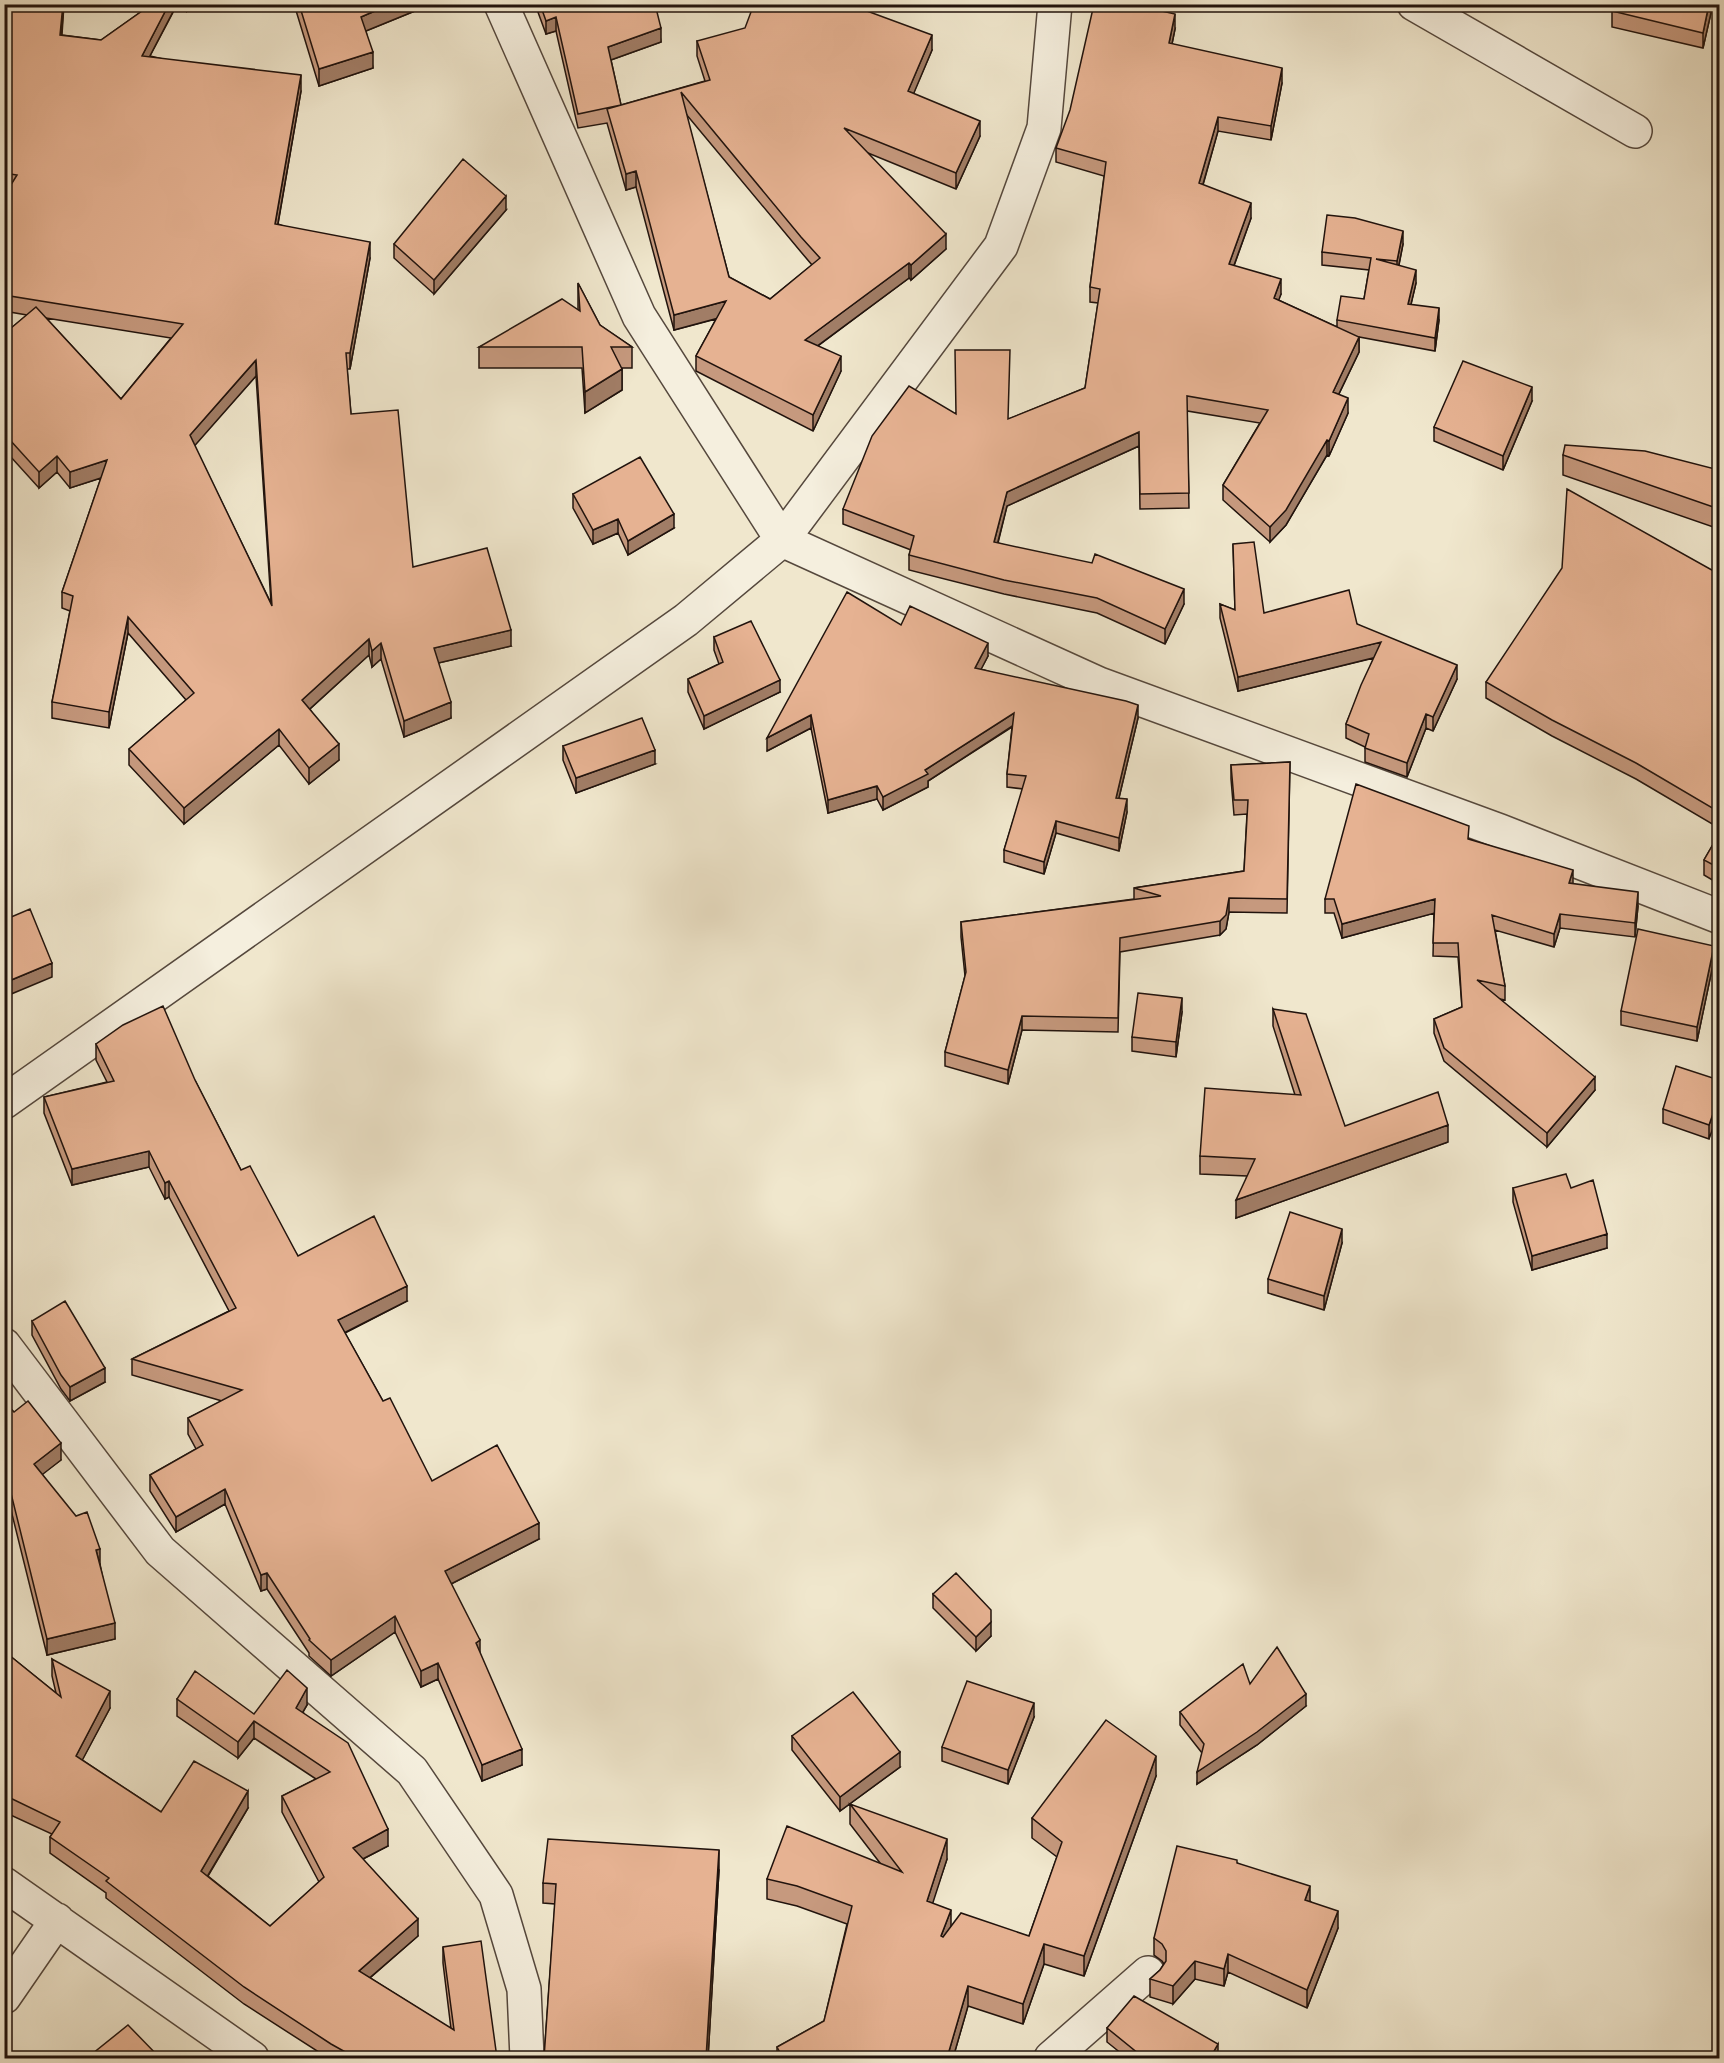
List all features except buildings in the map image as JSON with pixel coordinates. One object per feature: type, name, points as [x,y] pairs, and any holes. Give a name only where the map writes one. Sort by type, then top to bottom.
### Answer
[{"type":"street","points":[[501,4],[639,316],[782,540],[1099,684],[1500,831],[1719,917]]},
{"type":"street","points":[[4,1102],[686,620],[782,540],[1001,246],[1044,128],[1055,4]]},
{"type":"street","points":[[1414,4],[1635,131]]},
{"type":"street","points":[[4,1345],[160,1551],[412,1771],[496,1895],[524,1989],[527,2058]]},
{"type":"street","points":[[4,1884],[252,2058]]},
{"type":"street","points":[[4,1997],[57,1920]]},
{"type":"street","points":[[1051,2058],[1148,1972]]}]
